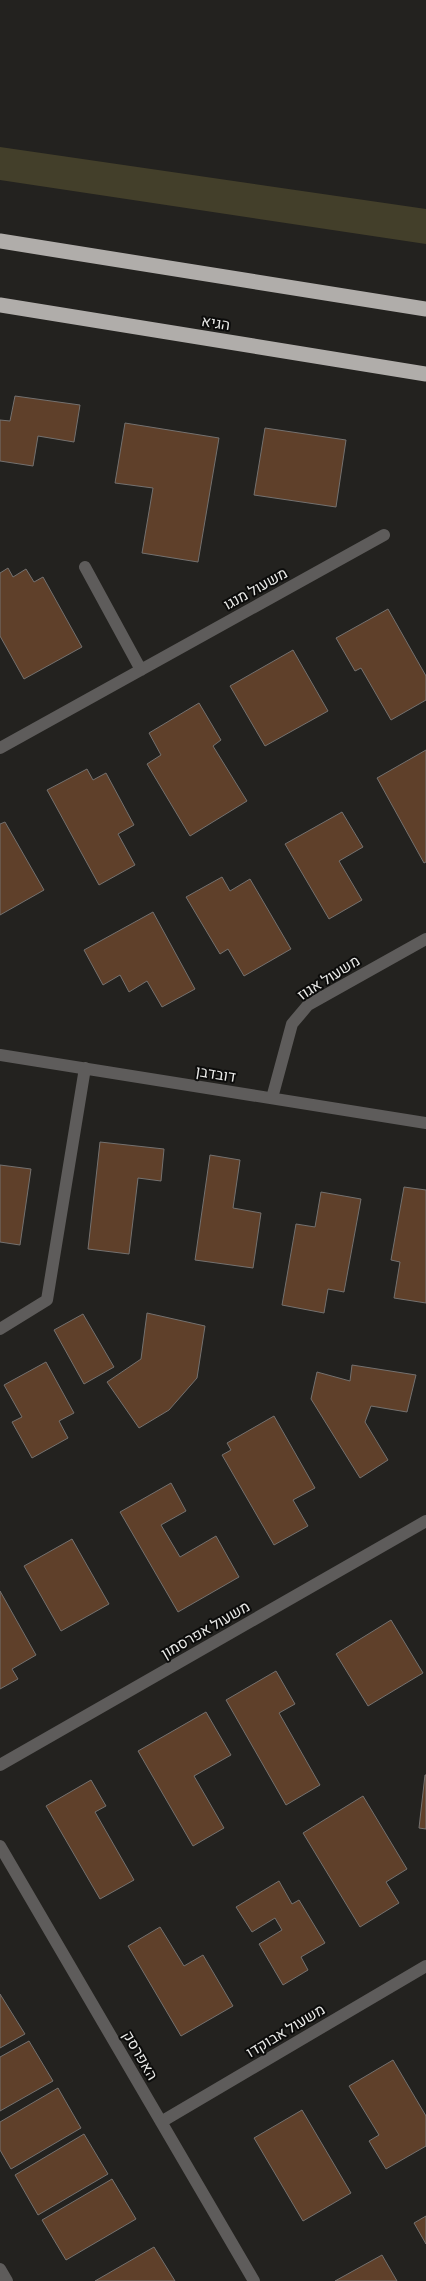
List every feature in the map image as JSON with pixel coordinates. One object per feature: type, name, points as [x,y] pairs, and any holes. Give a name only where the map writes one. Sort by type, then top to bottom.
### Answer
[{"type":"highway","points":[[0,241],[426,309]]},
{"type":"highway","name":"הגיא","points":[[0,305],[426,374]]},
{"type":"street","name":"משעול מנגו","points":[[0,748],[384,535]]},
{"type":"street","points":[[85,567],[141,670]]},
{"type":"street","name":"משעול אגוז","points":[[272,1098],[292,1024],[308,1005],[426,939]]},
{"type":"street","name":"דובדבן","points":[[0,1055],[426,1123]]},
{"type":"street","points":[[0,1329],[47,1300],[85,1068]]},
{"type":"street","name":"משעול אפרסמון","points":[[0,1765],[426,1521]]},
{"type":"street","name":"האפרסק","points":[[0,1846],[254,2281]]},
{"type":"street","name":"משעול אבוקדו","points":[[161,2122],[426,1966]]},
{"type":"street","points":[[0,2269],[7,2281]]},
{"type":"shaded area","points":[[0,147],[426,209],[426,244],[0,180]]},
{"type":"building","points":[[15,396],[80,405],[74,442],[38,436],[33,466],[0,461],[0,420],[10,421]]},
{"type":"building","points":[[125,423],[219,438],[198,562],[142,553],[153,488],[115,483]]},
{"type":"building","points":[[265,428],[346,440],[336,507],[254,495]]},
{"type":"building","points":[[8,568],[13,577],[26,569],[34,582],[43,577],[82,647],[24,679],[0,636],[0,573]]},
{"type":"building","points":[[388,609],[426,676],[426,700],[391,720],[361,668],[355,671],[336,638]]},
{"type":"building","points":[[293,650],[328,711],[265,746],[230,686]]},
{"type":"building","points":[[199,703],[221,740],[213,746],[247,801],[190,836],[147,764],[161,755],[149,733]]},
{"type":"building","points":[[426,750],[426,862],[424,863],[377,778]]},
{"type":"building","points":[[87,769],[93,780],[106,773],[134,825],[118,834],[135,865],[99,885],[47,790]]},
{"type":"building","points":[[342,812],[363,847],[339,861],[362,900],[329,919],[285,844]]},
{"type":"building","points":[[5,822],[44,890],[0,915],[0,824]]},
{"type":"building","points":[[222,877],[230,891],[250,879],[291,949],[244,976],[228,949],[220,954],[186,897]]},
{"type":"building","points":[[153,912],[195,989],[162,1007],[147,981],[129,992],[120,975],[103,985],[84,950]]},
{"type":"building","points":[[100,1142],[164,1149],[161,1181],[138,1178],[129,1254],[88,1249]]},
{"type":"building","points":[[210,1155],[240,1160],[233,1208],[261,1213],[253,1268],[195,1260]]},
{"type":"building","points":[[0,1165],[31,1169],[20,1245],[0,1242]]},
{"type":"building","points":[[404,1187],[426,1190],[426,1303],[394,1298],[400,1262],[391,1260]]},
{"type":"building","points":[[321,1192],[361,1199],[344,1292],[328,1289],[324,1313],[282,1305],[296,1224],[315,1227]]},
{"type":"building","points":[[147,1313],[205,1326],[197,1378],[169,1410],[139,1428],[107,1382],[141,1359]]},
{"type":"building","points":[[83,1314],[114,1367],[84,1384],[54,1330]]},
{"type":"building","points":[[46,1362],[74,1413],[59,1421],[68,1438],[32,1458],[12,1422],[22,1417],[4,1385]]},
{"type":"building","points":[[352,1365],[416,1375],[407,1412],[371,1406],[365,1422],[388,1460],[360,1478],[311,1399],[317,1372],[350,1381]]},
{"type":"building","points":[[274,1416],[315,1488],[293,1500],[308,1526],[274,1545],[222,1455],[231,1450],[227,1443]]},
{"type":"building","points":[[171,1483],[186,1511],[161,1525],[180,1557],[216,1536],[239,1577],[178,1612],[120,1512]]},
{"type":"building","points":[[72,1539],[109,1604],[61,1631],[24,1566]]},
{"type":"building","points":[[0,1591],[36,1655],[12,1669],[18,1679],[0,1689]]},
{"type":"building","points":[[391,1620],[423,1673],[368,1706],[336,1654]]},
{"type":"building","points":[[276,1671],[295,1704],[279,1713],[320,1785],[286,1805],[226,1700]]},
{"type":"building","points":[[206,1712],[231,1755],[194,1776],[224,1828],[193,1846],[138,1751]]},
{"type":"building","points":[[426,1775],[426,1829],[419,1828]]},
{"type":"building","points":[[91,1780],[106,1806],[95,1812],[134,1880],[100,1899],[46,1806]]},
{"type":"building","points":[[363,1796],[407,1869],[386,1882],[399,1903],[360,1927],[303,1833]]},
{"type":"building","points":[[279,1881],[292,1904],[299,1900],[325,1943],[301,1957],[308,1970],[283,1985],[259,1944],[282,1930],[275,1918],[252,1932],[236,1907]]},
{"type":"building","points":[[160,1927],[184,1966],[203,1955],[233,2006],[181,2036],[128,1946]]},
{"type":"building","points":[[0,1994],[25,2034],[0,2048]]},
{"type":"building","points":[[29,2041],[53,2081],[0,2111],[0,2057]]},
{"type":"building","points":[[393,2060],[426,2116],[426,2146],[386,2169],[369,2141],[379,2135],[349,2086]]},
{"type":"building","points":[[58,2088],[81,2128],[11,2169],[0,2150],[0,2122]]},
{"type":"building","points":[[302,2110],[351,2193],[303,2221],[254,2138]]},
{"type":"building","points":[[84,2134],[108,2174],[38,2215],[15,2175]]},
{"type":"building","points":[[112,2179],[136,2219],[66,2260],[42,2220]]},
{"type":"building","points":[[426,2216],[426,2244],[414,2223]]},
{"type":"building","points":[[154,2247],[175,2281],[95,2281]]},
{"type":"building","points":[[382,2255],[397,2281],[335,2281]]}]
